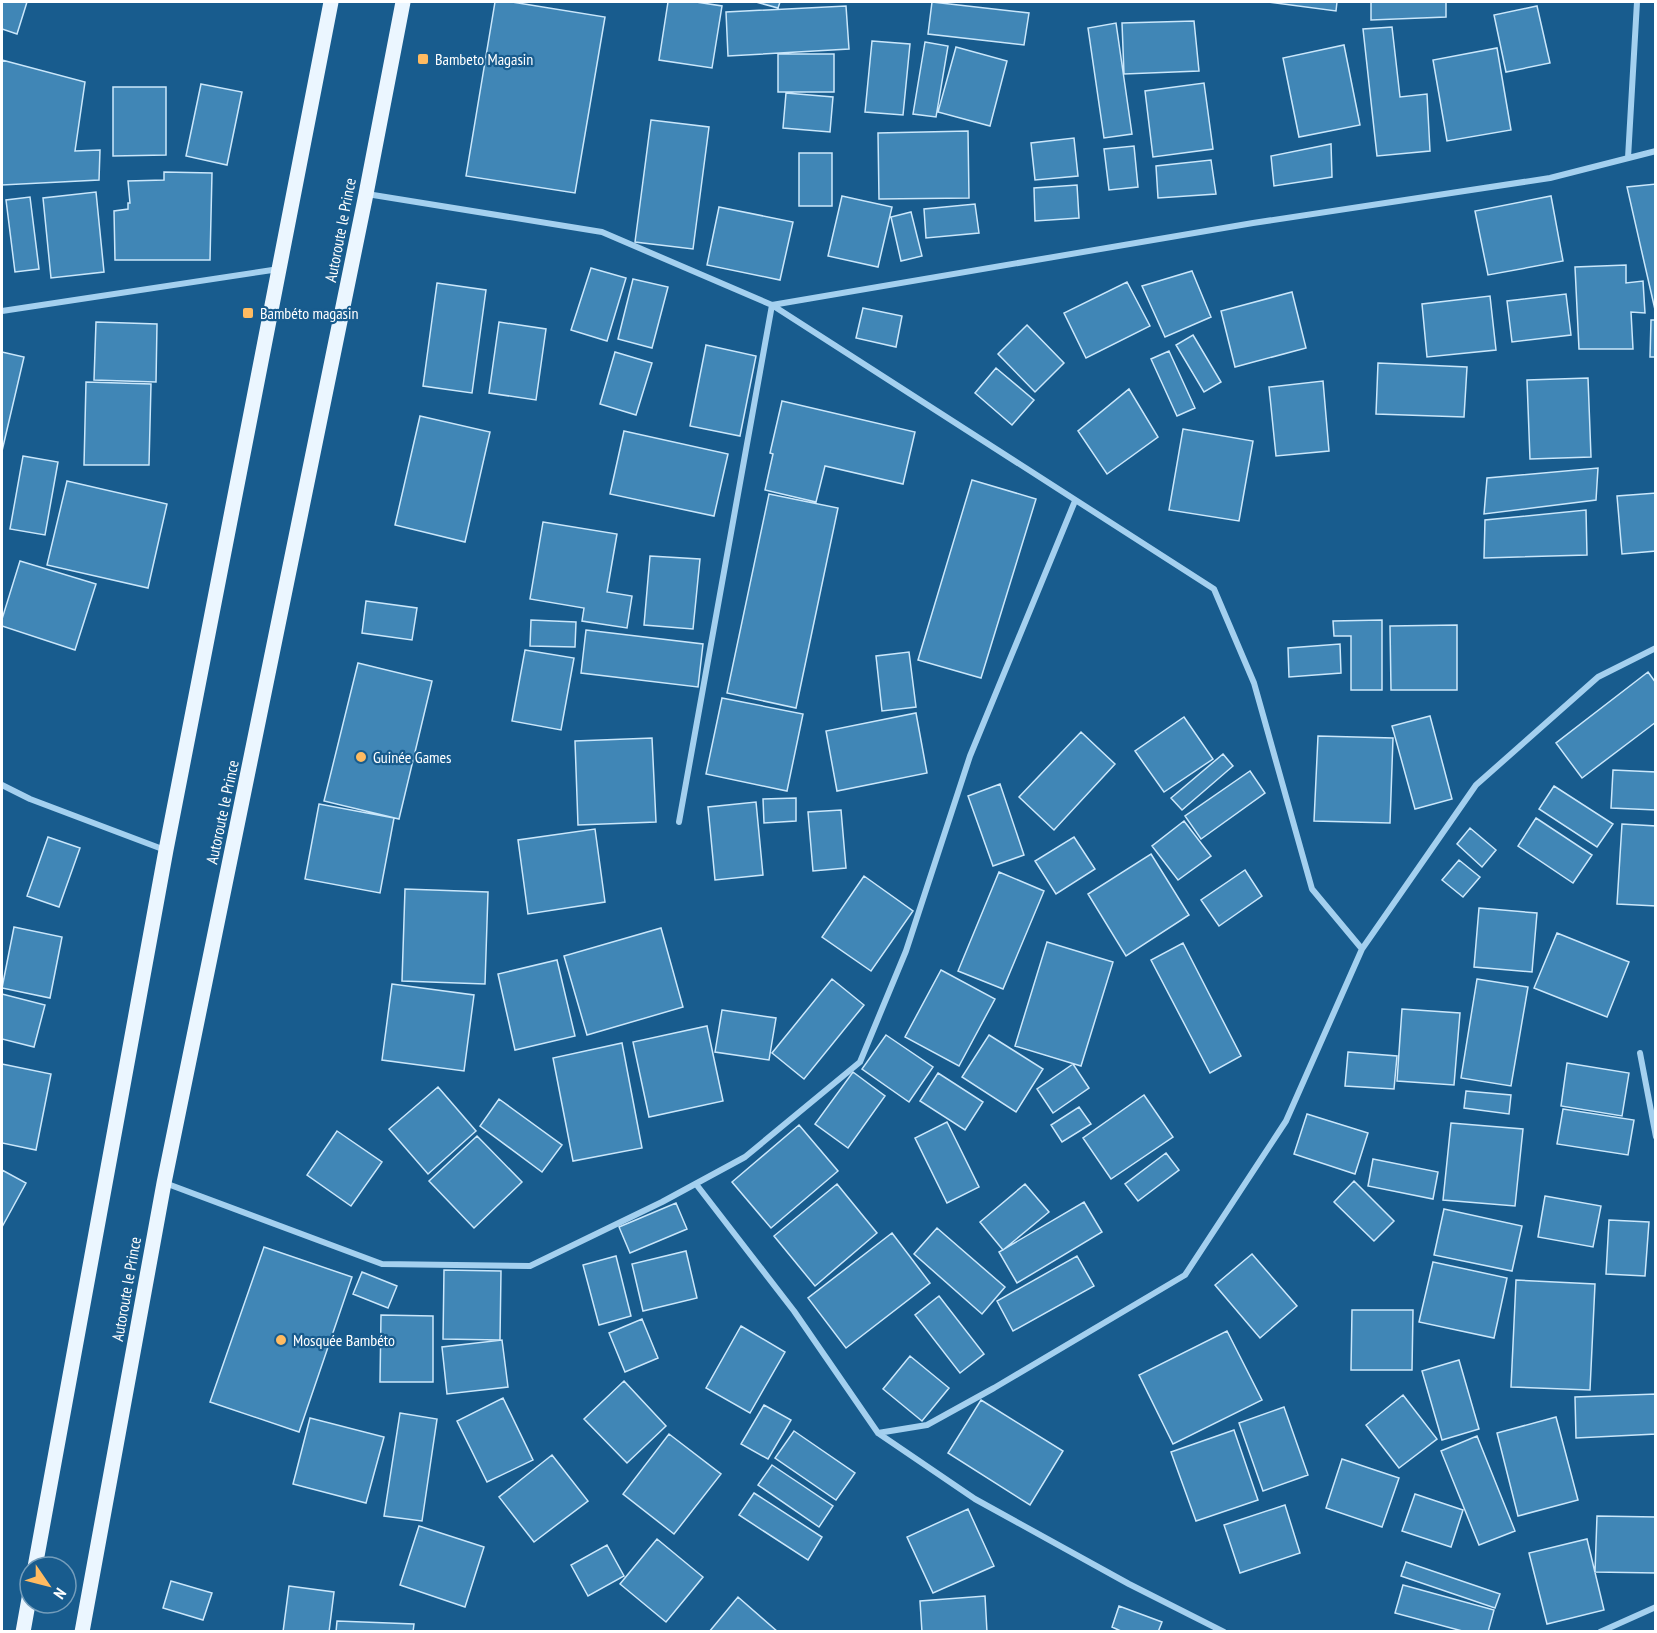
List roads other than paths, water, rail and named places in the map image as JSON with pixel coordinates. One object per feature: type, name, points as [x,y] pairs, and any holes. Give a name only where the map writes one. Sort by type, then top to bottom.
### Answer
[{"type":"main road","points":[[37,1555],[166,850],[331,2]]},
{"type":"main road","name":"Autoroute le Prince","points":[[82,1632],[164,1183],[366,194],[403,2]]},
{"type":"main road","points":[[23,1632],[26,1615]]},
{"type":"street","points":[[1628,158],[1637,2]]},
{"type":"street","points":[[772,305],[1253,223],[1550,178],[1656,151]]},
{"type":"street","points":[[366,194],[602,232],[772,305],[1214,589],[1254,683],[1312,889],[1362,949]]},
{"type":"street","points":[[2,312],[280,268]]},
{"type":"street","points":[[679,822],[772,305]]},
{"type":"street","points":[[164,1183],[382,1264],[530,1266],[662,1202],[745,1157],[860,1062],[906,951],[970,756],[1074,501]]},
{"type":"street","points":[[878,1433],[927,1425],[1185,1275],[1286,1121],[1362,949],[1476,785],[1598,677],[1656,648]]},
{"type":"street","points":[[2,785],[30,799],[166,850]]},
{"type":"street","points":[[1640,1053],[1656,1137]]},
{"type":"street","points":[[696,1184],[794,1311],[878,1433],[975,1499],[1129,1584],[1224,1632]]},
{"type":"street","points":[[1599,1632],[1656,1607]]},
{"type":"place","name":"Bambeto Magasin","points":[[423,59]]},
{"type":"place","name":"Bambéto magasin","points":[[248,313]]},
{"type":"place","name":"Guinée Games","points":[[361,757]]},
{"type":"place","name":"Mosquée Bambéto","points":[[281,1340]]}]
